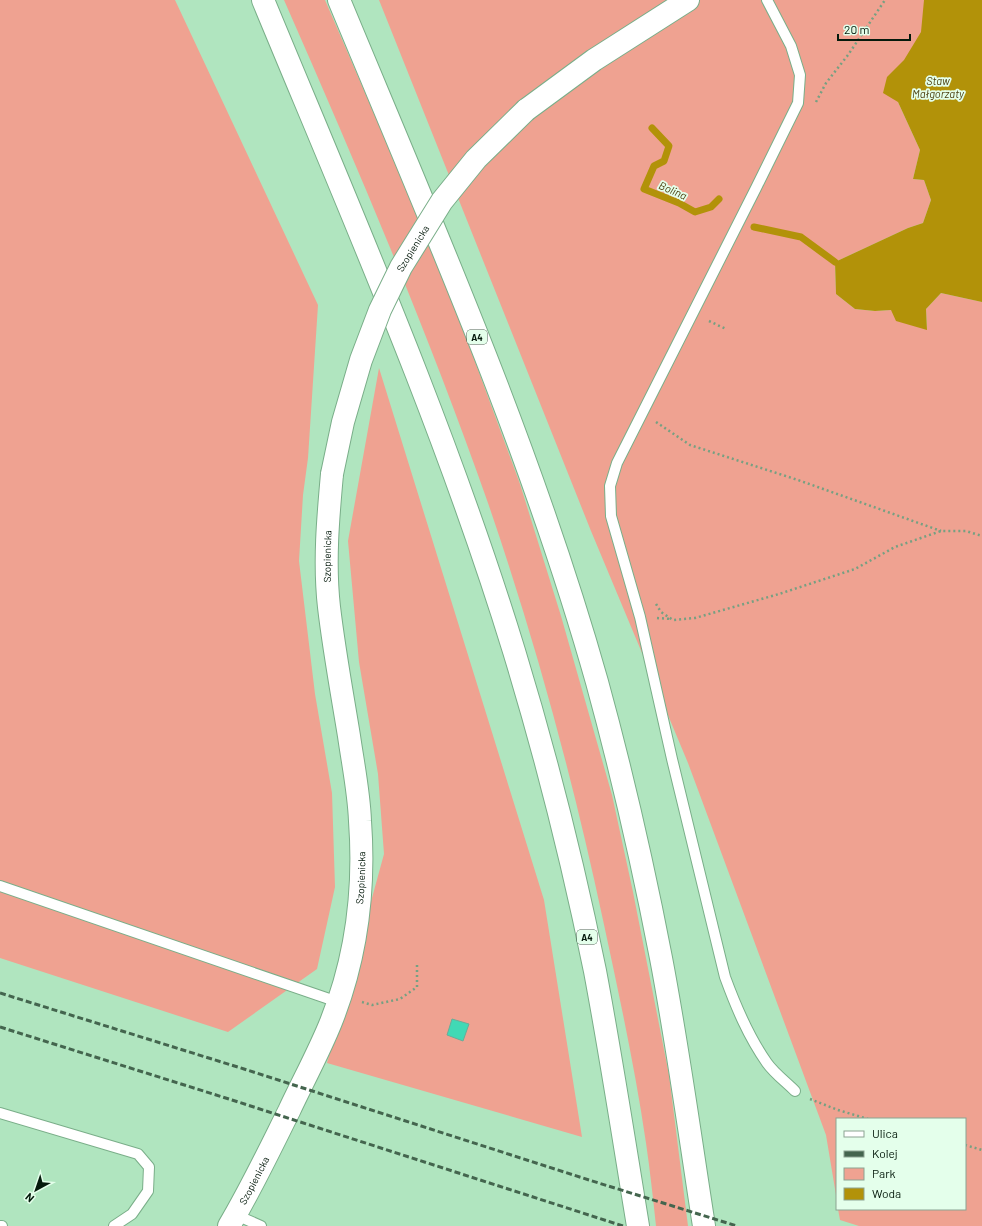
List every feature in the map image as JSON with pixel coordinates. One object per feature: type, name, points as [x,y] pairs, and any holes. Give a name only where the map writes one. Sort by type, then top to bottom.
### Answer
[{"type":"main road","name":"A4","points":[[263,0],[426,395],[458,483],[515,653],[557,804],[578,892],[595,973],[638,1226]]},
{"type":"main road","name":"A4","points":[[339,0],[460,293],[531,476],[563,572],[596,680],[624,787],[662,959],[704,1226]]},
{"type":"main road","name":"Szopienicka","points":[[232,1220],[272,1144],[331,1023],[339,999],[356,929],[359,907],[362,854],[360,819],[329,605],[327,543],[332,474],[343,422],[361,360],[380,310],[401,267],[442,201],[476,159],[526,110],[594,60],[688,0]]},
{"type":"lane","points":[[767,0],[791,46],[800,75],[798,103],[617,463],[610,486],[611,516],[640,617],[697,865],[726,977],[736,1007],[746,1028],[768,1064],[795,1091]]},
{"type":"lane","points":[[0,886],[339,999]]},
{"type":"lane","points":[[0,1113],[138,1154],[149,1167],[148,1191],[132,1214],[114,1226]]},
{"type":"lane","points":[[232,1220],[261,1226]]},
{"type":"path","points":[[813,108],[826,83],[848,55],[885,0]]},
{"type":"path","points":[[642,413],[690,446],[798,480],[941,531]]},
{"type":"path","points":[[633,592],[643,592],[651,596],[661,612],[673,620],[695,618],[778,594],[855,569],[895,547],[941,531],[966,531],[982,536]]},
{"type":"path","points":[[339,999],[372,1005],[400,999],[417,987],[417,965]]},
{"type":"path","points":[[795,1091],[838,1110],[865,1118]]},
{"type":"path","points":[[966,1145],[982,1150]]},
{"type":"green space","points":[[0,0],[175,0],[318,305],[308,458],[303,495],[299,561],[315,694],[332,793],[335,887],[317,969],[228,1032],[0,958]]},
{"type":"green space","points":[[284,0],[325,0],[455,307],[520,484],[561,616],[612,795],[633,892],[669,1075],[688,1226],[656,1226],[637,1087],[621,1003],[591,867],[552,710],[522,606],[505,554],[465,439],[416,312],[365,187]]},
{"type":"green space","points":[[379,0],[925,0],[926,43],[898,102],[920,150],[913,179],[924,180],[931,200],[923,223],[908,228],[835,262],[836,294],[855,309],[875,311],[891,310],[927,329],[926,309],[941,293],[982,302],[982,1226],[859,1226],[840,1220],[838,1210],[966,1210],[966,1118],[836,1118],[836,1195],[826,1135],[688,763],[591,531]]},
{"type":"green space","points":[[379,368],[544,900],[582,1137],[327,1063],[384,854],[378,774],[359,662],[348,541]]},
{"type":"water","name":"Staw Małgorzaty","points":[[924,0],[982,0],[982,302],[941,293],[926,309],[927,330],[896,321],[891,310],[875,311],[855,309],[836,294],[835,262],[908,228],[923,223],[931,200],[924,180],[913,179],[920,150],[898,102],[883,93],[887,77],[904,60],[921,32]]},
{"type":"building","points":[[452,1019],[469,1024],[463,1041],[447,1035]]},
{"type":"waterway","name":"Bolina","points":[[652,128],[669,146],[664,161],[654,166],[644,189],[679,203],[695,212],[711,207],[719,199]]},
{"type":"waterway","name":"Bolina","points":[[754,227],[801,237],[835,262]]},
{"type":"railway","points":[[0,993],[737,1226]]},
{"type":"railway","points":[[0,1027],[623,1226]]}]
